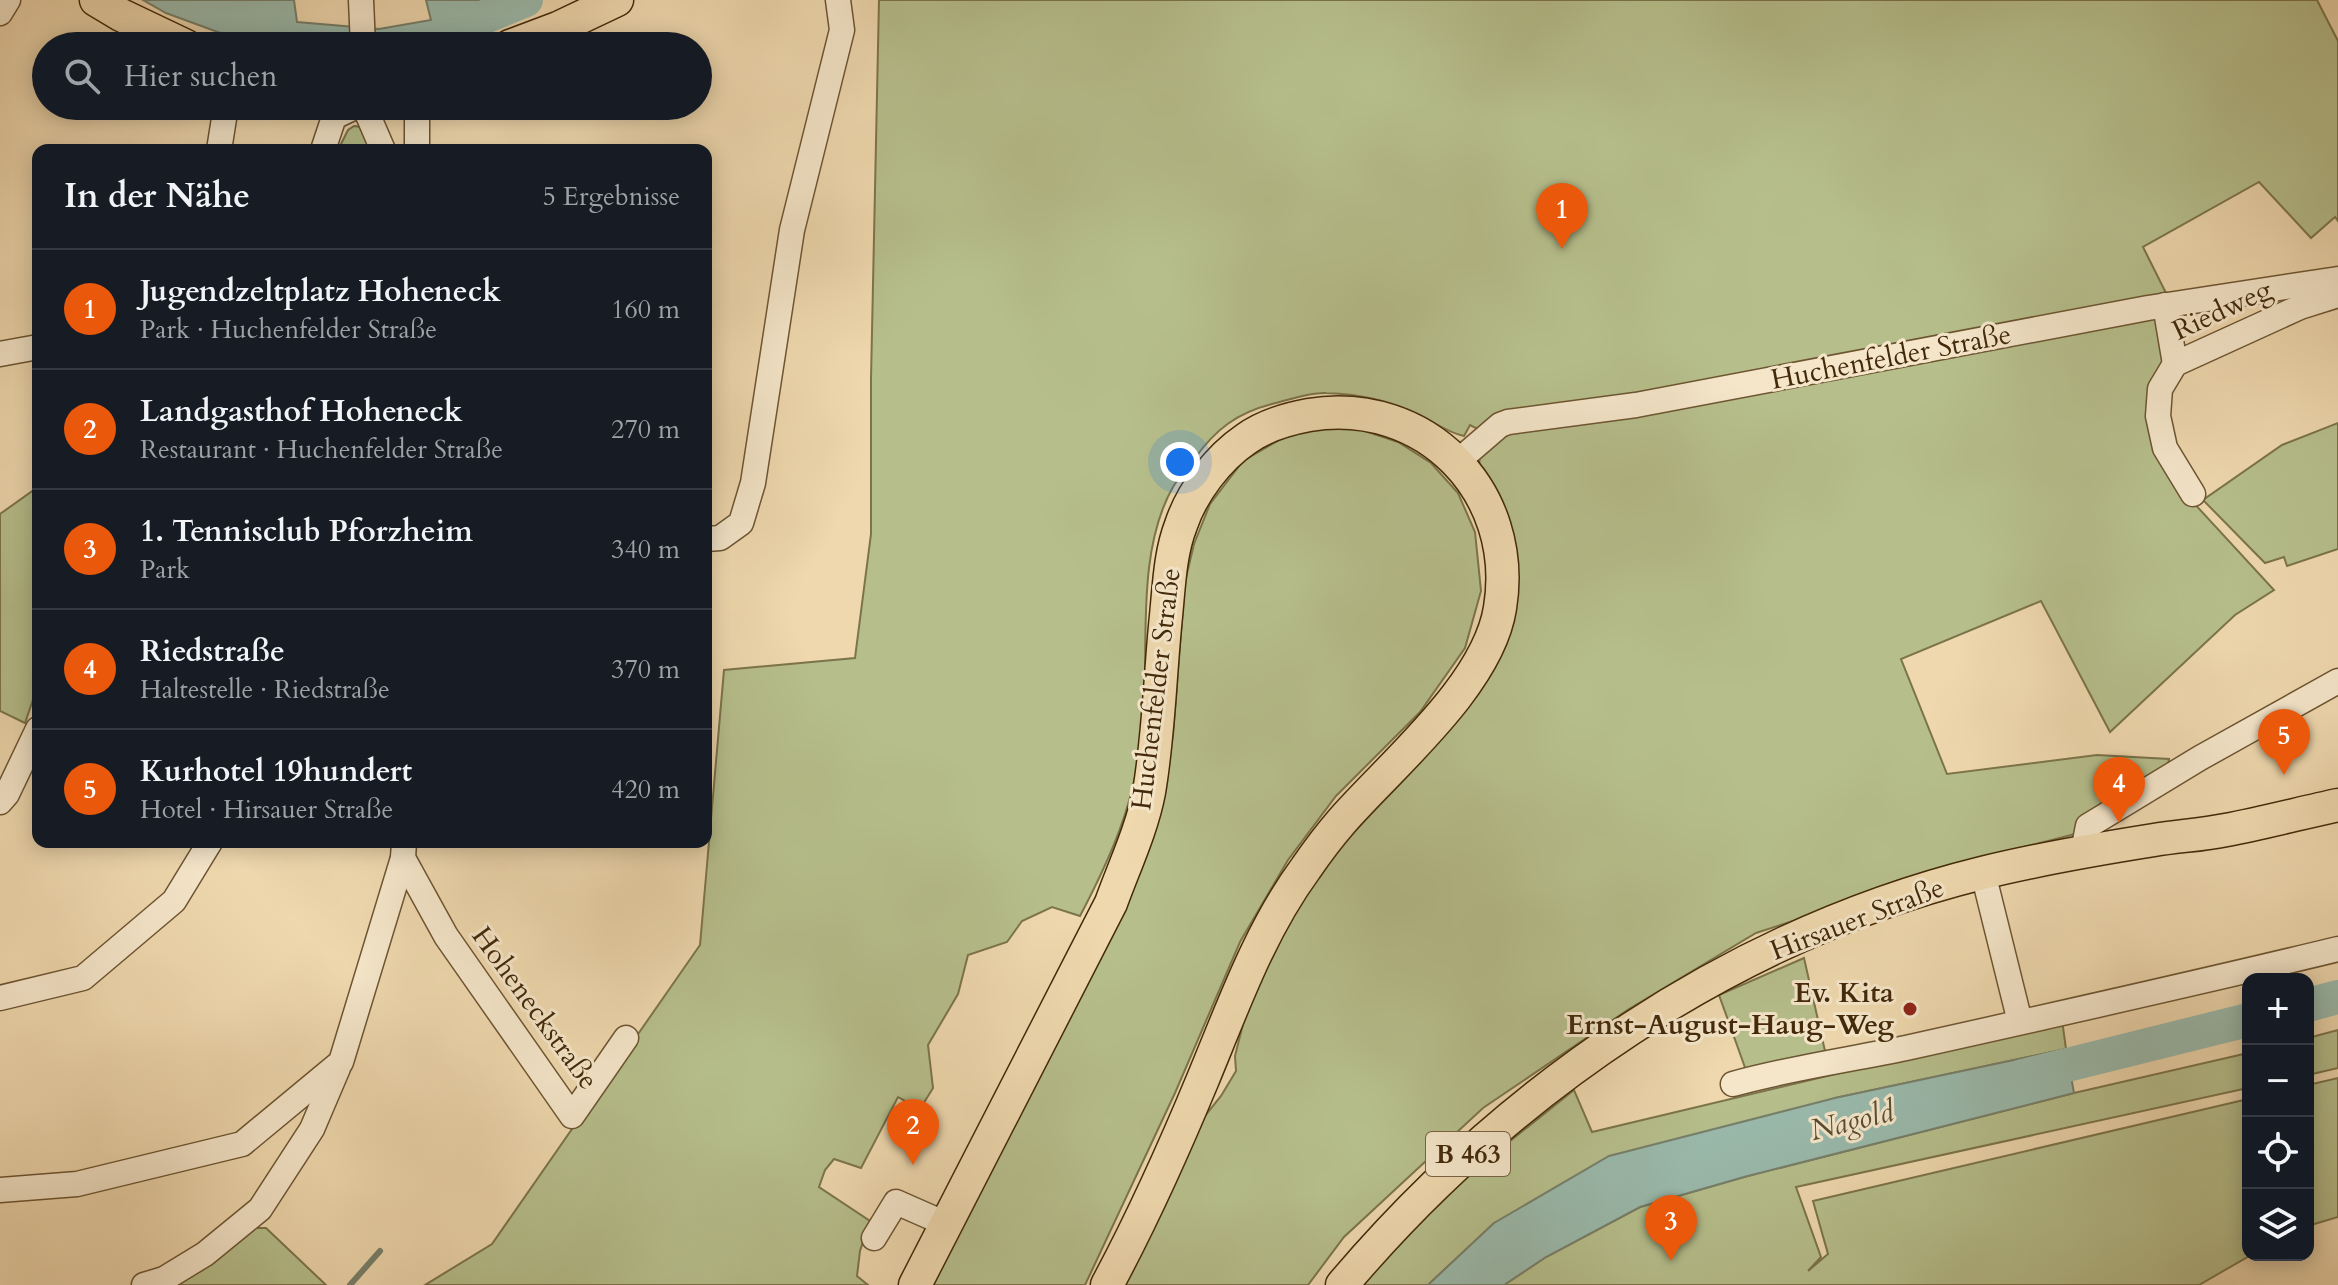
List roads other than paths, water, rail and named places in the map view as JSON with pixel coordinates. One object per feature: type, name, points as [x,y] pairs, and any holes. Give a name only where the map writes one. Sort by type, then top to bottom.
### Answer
[{"type":"main road","points":[[96,0],[157,32]]},
{"type":"main road","points":[[547,32],[617,0]]},
{"type":"main road","name":"Huchenfelder Straße","points":[[915,1285],[1111,903],[1148,794],[1171,567],[1181,523],[1206,477],[1255,434],[1295,417],[1333,412],[1374,415],[1408,427],[1440,447],[1457,462],[1482,496],[1500,542],[1503,567],[1500,610],[1485,652],[1436,721],[1331,835],[1303,870],[1270,924],[1164,1173],[1107,1285]]},
{"type":"main road","name":"Hirsauer Straße","points":[[1342,1285],[1415,1205],[1503,1123],[1556,1081],[1713,980],[1798,938],[1883,903],[1983,873],[2083,851],[2224,830],[2338,805]]},
{"type":"street","points":[[0,13],[8,0]]},
{"type":"street","points":[[361,0],[362,32]]},
{"type":"street","points":[[712,539],[720,538],[741,523],[753,483],[792,230],[842,30],[838,0]]},
{"type":"street","points":[[220,144],[224,120]]},
{"type":"street","points":[[325,144],[333,120]]},
{"type":"street","points":[[370,120],[380,144]]},
{"type":"street","points":[[417,120],[417,144]]},
{"type":"street","name":"Huchenfelder Straße","points":[[1457,462],[1500,425],[1508,422],[1636,405],[2165,305],[2338,279]]},
{"type":"street","name":"Riedweg","points":[[2193,494],[2165,448],[2158,416],[2160,389],[2175,364],[2300,307],[2338,295]]},
{"type":"street","points":[[2165,305],[2175,364]]},
{"type":"street","points":[[0,354],[32,348]]},
{"type":"street","points":[[2083,851],[2088,826],[2200,758],[2338,681]]},
{"type":"street","points":[[0,802],[7,794],[32,742]]},
{"type":"street","points":[[0,998],[83,978],[174,901],[206,848]]},
{"type":"street","name":"Hoheneckstraße","points":[[404,850],[446,936],[572,1116],[626,1038]]},
{"type":"street","name":"Hoheneckstraße","points":[[144,1285],[164,1279],[205,1254],[260,1209],[312,1129],[341,1062],[404,850]]},
{"type":"street","points":[[1983,873],[2020,1022]]},
{"type":"street","points":[[1733,1084],[2338,949]]},
{"type":"street","points":[[0,1190],[77,1184],[242,1144],[341,1062]]},
{"type":"street","points":[[874,1238],[896,1202],[946,1224]]},
{"type":"water","points":[[143,0],[294,0],[297,22],[379,29],[431,20],[426,0],[494,0],[476,10],[455,14],[455,32],[218,32],[166,13]]},
{"type":"water","points":[[2066,1049],[2074,1093],[1744,1177],[1640,1207],[1546,1257],[1504,1285],[1428,1285],[1494,1223],[1609,1156],[1835,1098]]},
{"type":"waterway","points":[[455,29],[526,0]]},
{"type":"waterway","name":"Nagold","points":[[2314,1003],[2338,997]]},
{"type":"waterway","name":"Nagold","points":[[2023,1076],[2242,1021]]},
{"type":"waterway","points":[[350,1285],[380,1251]]},
{"type":"place","name":"Jugendzeltplatz Hoheneck","points":[[1562,249]]},
{"type":"place","name":"Kurhotel 19hundert","points":[[2284,775]]},
{"type":"place","name":"Riedstraße","points":[[2119,823]]},
{"type":"place","name":"Ev. Kita Ernst-August-Haug-Weg","points":[[1910,1009]]},
{"type":"place","name":"Landgasthof Hoheneck","points":[[913,1165]]},
{"type":"place","name":"1. Tennisclub Pforzheim","points":[[1671,1261]]}]
